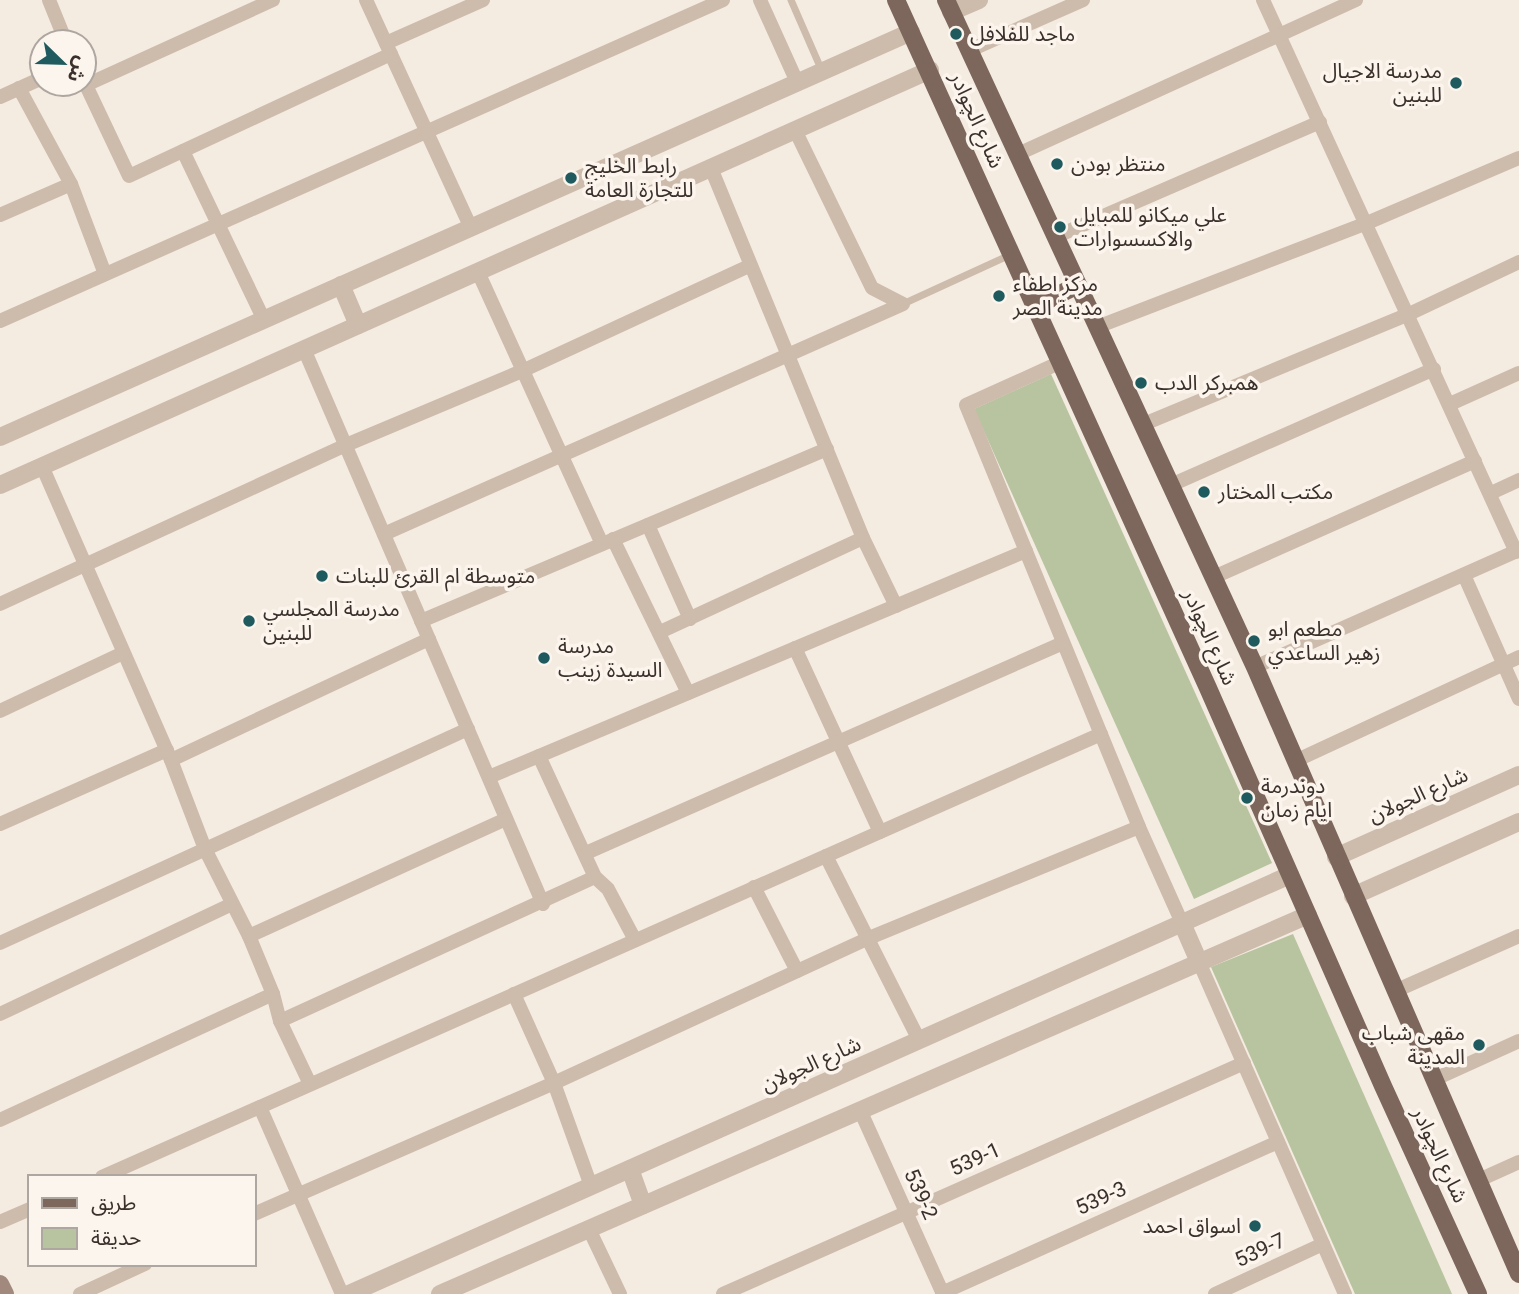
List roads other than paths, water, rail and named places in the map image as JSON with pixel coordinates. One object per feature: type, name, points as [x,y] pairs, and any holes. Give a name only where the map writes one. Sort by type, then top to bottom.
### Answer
[{"type":"main road","name":"شارع الچوادر","points":[[896,0],[1036,306],[1478,1294]]},
{"type":"main road","name":"شارع الچوادر","points":[[948,6],[1255,667],[1519,1273]]},
{"type":"main road","points":[[1036,306],[1078,285]]},
{"type":"main road","points":[[0,1284],[5,1294]]},
{"type":"street","points":[[48,0],[60,28]]},
{"type":"street","points":[[98,77],[273,0]]},
{"type":"street","points":[[366,0],[471,228]]},
{"type":"street","points":[[92,98],[130,176],[483,0]]},
{"type":"street","points":[[0,321],[723,0]]},
{"type":"street","points":[[760,0],[797,82]]},
{"type":"street","points":[[948,6],[979,0]]},
{"type":"street","points":[[968,51],[1083,0]]},
{"type":"street","points":[[1255,667],[1518,551],[1263,0]]},
{"type":"street","points":[[1016,155],[1356,0]]},
{"type":"street","points":[[0,437],[911,32]]},
{"type":"street","points":[[0,485],[929,70]]},
{"type":"street","points":[[0,97],[28,84]]},
{"type":"street","points":[[19,88],[71,184],[105,274]]},
{"type":"street","points":[[1055,237],[1320,122]]},
{"type":"street","points":[[795,130],[872,288],[903,304]]},
{"type":"street","points":[[183,151],[264,320]]},
{"type":"street","points":[[1097,327],[1367,223],[1519,158]]},
{"type":"street","points":[[711,168],[863,538],[896,606]]},
{"type":"street","points":[[0,215],[71,184]]},
{"type":"street","points":[[1144,424],[1409,314],[1519,262]]},
{"type":"street","points":[[0,604],[345,445],[522,371],[749,266]]},
{"type":"street","points":[[478,272],[562,457],[660,632],[688,693]]},
{"type":"street","points":[[341,285],[358,325]]},
{"type":"street","points":[[384,534],[903,304]]},
{"type":"street","points":[[304,349],[543,904]]},
{"type":"street","points":[[1061,362],[966,405],[1139,827],[1345,1294]]},
{"type":"street","points":[[1171,485],[1434,369]]},
{"type":"street","points":[[1450,404],[1519,373]]},
{"type":"street","points":[[421,621],[827,449]]},
{"type":"street","points":[[1214,577],[1475,461]]},
{"type":"street","points":[[42,466],[169,755],[205,849],[230,905],[249,936],[281,1021],[310,1084]]},
{"type":"street","points":[[1491,493],[1519,480]]},
{"type":"street","points":[[648,525],[690,619]]},
{"type":"street","points":[[660,632],[863,538]]},
{"type":"street","points":[[489,777],[1026,551]]},
{"type":"street","points":[[1464,575],[1519,699]]},
{"type":"street","points":[[0,824],[169,755],[429,639]]},
{"type":"street","points":[[586,853],[1063,643]]},
{"type":"street","points":[[795,648],[880,832]]},
{"type":"street","points":[[0,711],[123,653]]},
{"type":"street","points":[[1295,761],[1519,657]]},
{"type":"street","points":[[0,943],[468,729]]},
{"type":"street","points":[[107,1175],[1101,734]]},
{"type":"street","points":[[539,756],[595,877],[608,890],[635,940]]},
{"type":"street","name":"شارع الجولان","points":[[1336,857],[1519,775]]},
{"type":"street","points":[[249,936],[506,819]]},
{"type":"street","points":[[1353,896],[1519,822]]},
{"type":"street","points":[[256,1213],[554,1083],[869,938],[1139,827]]},
{"type":"street","points":[[826,856],[919,1040]]},
{"type":"street","name":"شارع الجولان","points":[[349,1294],[1290,875]]},
{"type":"street","points":[[281,1021],[543,904],[595,877]]},
{"type":"street","points":[[754,887],[797,971]]},
{"type":"street","points":[[0,1014],[230,905]]},
{"type":"street","points":[[440,1294],[1308,915]]},
{"type":"street","points":[[1395,991],[1519,936]]},
{"type":"street","points":[[0,1120],[273,994]]},
{"type":"street","points":[[514,994],[554,1083],[592,1186]]},
{"type":"street","points":[[1435,1079],[1519,1041]]},
{"type":"street","name":"539-1","points":[[723,1294],[1244,1063]]},
{"type":"street","points":[[260,1107],[342,1294]]},
{"type":"street","name":"539-2","points":[[860,1110],[942,1293]]},
{"type":"street","name":"539-3","points":[[942,1293],[1278,1142]]},
{"type":"street","points":[[1479,1180],[1519,1162]]},
{"type":"street","points":[[630,1169],[643,1205]]},
{"type":"street","points":[[0,1222],[28,1210]]},
{"type":"street","points":[[589,1229],[620,1294]]},
{"type":"street","name":"539-7","points":[[1215,1294],[1323,1244]]},
{"type":"street","points":[[80,1294],[141,1266]]},
{"type":"lane","points":[[791,0],[822,71]]},
{"type":"lane","points":[[903,304],[1012,254]]},
{"type":"place","name":"ماجد للفلافل","points":[[956,34]]},
{"type":"place","name":"مدرسة الاجيال للبنين","points":[[1456,83]]},
{"type":"place","name":"منتظر بودن","points":[[1057,164]]},
{"type":"place","name":"رابط الخليج للتجارة العامة","points":[[571,178]]},
{"type":"place","name":"علي ميكانو للمبايل والاكسسوارات","points":[[1060,227]]},
{"type":"place","name":"مركز اطفاء مدينة الصر","points":[[999,296]]},
{"type":"place","name":"همبركر الدب","points":[[1141,383]]},
{"type":"place","name":"مكتب المختار","points":[[1204,492]]},
{"type":"place","name":"متوسطة ام القرئ للبنات","points":[[322,576]]},
{"type":"place","name":"مدرسة المجلسي للبنين","points":[[249,621]]},
{"type":"place","name":"مطعم ابو زهير الساعدي","points":[[1254,641]]},
{"type":"place","name":"مدرسة السيدة زينب","points":[[544,658]]},
{"type":"place","name":"دوندرمة ايام زمان","points":[[1247,798]]},
{"type":"place","name":"مقهى شباب المدينة","points":[[1479,1045]]},
{"type":"place","name":"اسواق احمد","points":[[1255,1226]]}]
